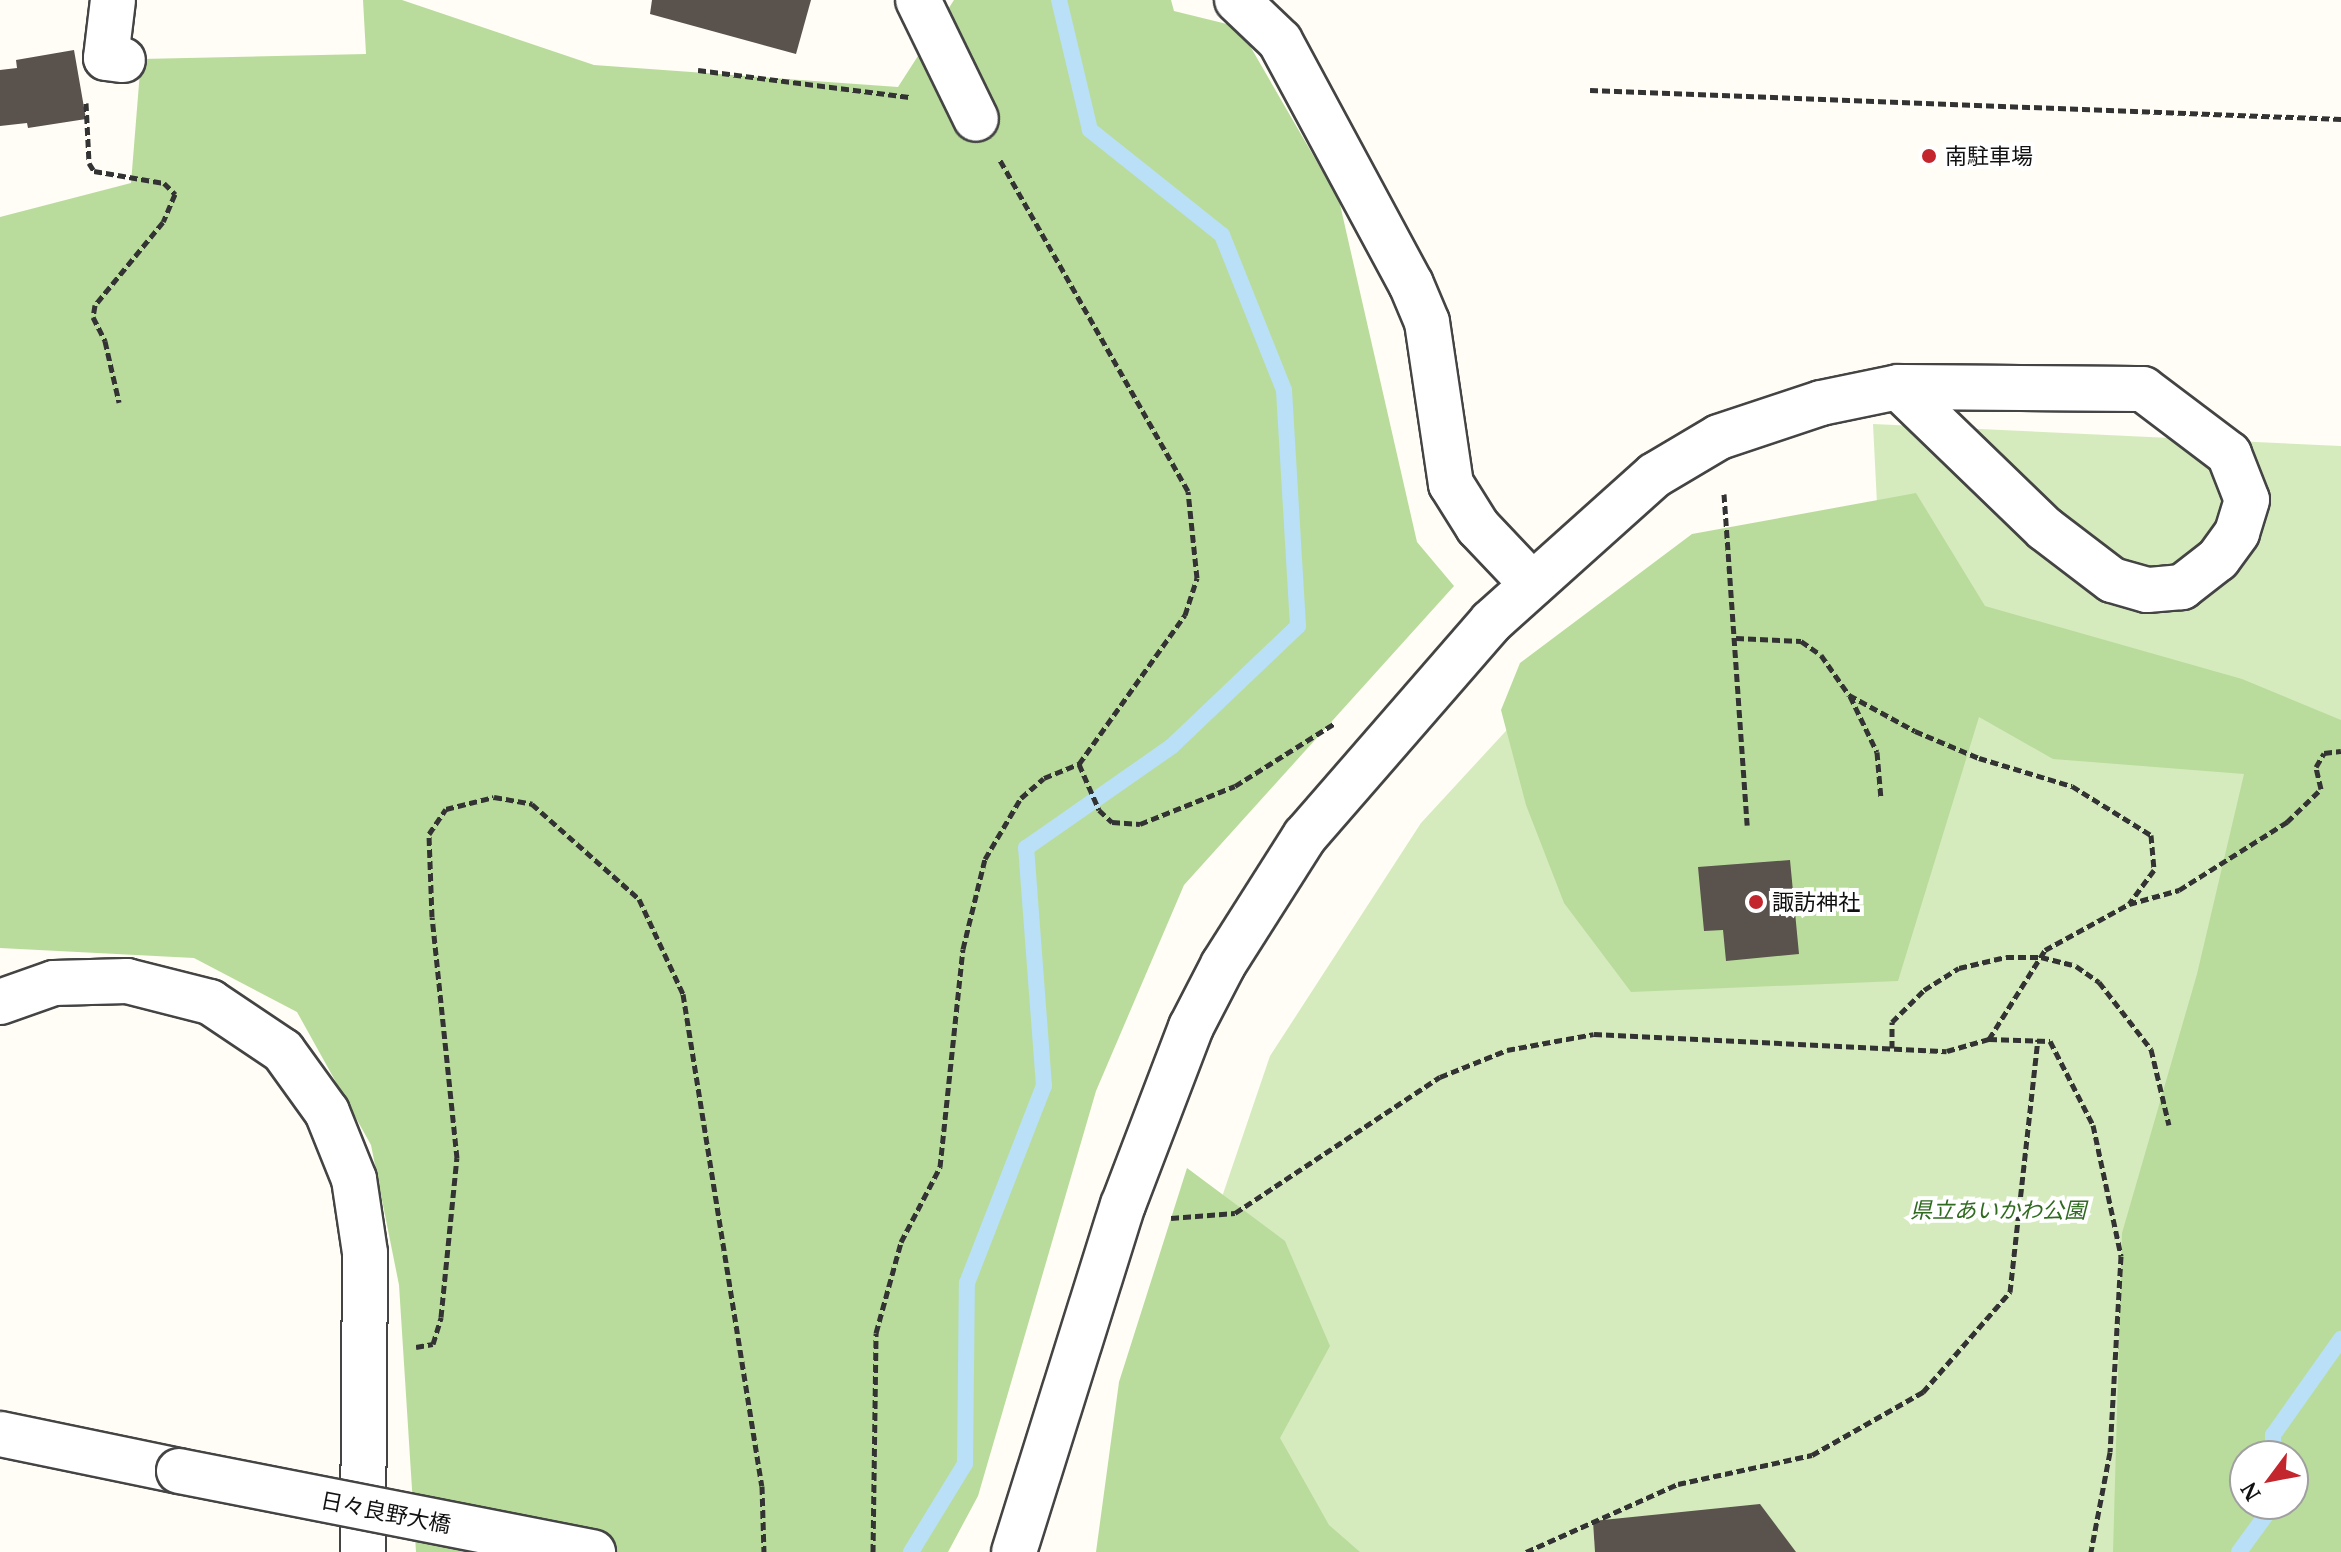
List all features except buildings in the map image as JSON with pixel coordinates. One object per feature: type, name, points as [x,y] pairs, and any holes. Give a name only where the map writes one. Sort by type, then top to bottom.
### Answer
[{"type":"street","points":[[113,0],[114,59]]},
{"type":"street","points":[[918,0],[976,119]]},
{"type":"street","points":[[1237,0],[1280,41],[1411,284],[1427,322],[1451,484],[1478,527],[1532,584]]},
{"type":"street","points":[[1014,1552],[1123,1205],[1191,1027],[1223,965],[1305,836],[1491,622],[1655,475],[1719,437],[1821,403],[1898,387],[2143,389],[2229,454],[2247,500],[2237,533],[2218,559],[2182,587],[2147,590],[2112,580],[2045,529],[1898,387]]},
{"type":"street","points":[[0,1002],[54,983],[127,981],[210,1002],[283,1051],[327,1112],[354,1179],[365,1253],[363,1552]]},
{"type":"street","name":"日々良野大橋","points":[[0,1434],[593,1552]]},
{"type":"path","points":[[114,59],[89,74],[89,163],[94,171],[164,183],[175,194],[163,222],[95,305],[93,317],[105,341],[119,402]]},
{"type":"path","points":[[698,70],[914,97],[955,121],[976,119],[1188,491],[1197,578],[1185,615],[1079,764],[1044,778],[1021,798],[985,859],[963,949],[940,1167],[901,1242],[876,1333],[873,1552]]},
{"type":"path","points":[[1590,90],[2341,119]]},
{"type":"path","points":[[1719,437],[1736,638],[1747,825]]},
{"type":"path","points":[[1736,638],[1801,641],[1821,655],[1849,695],[1877,752],[1881,799]]},
{"type":"path","points":[[1849,695],[1915,731],[1979,758],[2072,786],[2151,835],[2154,870],[2129,904]]},
{"type":"path","points":[[1079,764],[1099,810],[1112,822],[1140,824],[1235,786],[1327,724],[1345,721],[1387,741]]},
{"type":"path","points":[[1989,1039],[2041,957],[2129,904],[2179,890],[2287,822],[2321,789],[2316,767],[2324,753],[2341,751]]},
{"type":"path","points":[[364,1323],[416,1347],[433,1344],[441,1317],[457,1158],[432,917],[429,834],[446,809],[494,797],[532,804],[639,899],[683,994],[762,1486],[764,1552]]},
{"type":"path","points":[[1892,1049],[1892,1022],[1924,990],[1959,968],[2006,957],[2041,957],[2076,966],[2099,982],[2151,1049],[2169,1125]]},
{"type":"path","points":[[1123,1205],[1179,1220],[1235,1213],[1440,1077],[1507,1050],[1594,1034],[1947,1051],[1989,1039],[2050,1041],[2093,1125],[2121,1256],[2110,1452],[2091,1552]]},
{"type":"path","points":[[1526,1552],[1678,1484],[1812,1455],[1923,1392],[2010,1292],[2038,1040]]},
{"type":"green space","points":[[363,0],[402,0],[594,65],[898,87],[954,0],[1171,0],[1174,11],[1239,27],[1339,200],[1417,542],[1454,586],[1184,885],[1096,1091],[978,1496],[948,1552],[416,1552],[399,1285],[371,1145],[297,1012],[194,958],[0,948],[0,217],[131,183],[141,59],[366,54]]},
{"type":"green space","name":"県立あいかわ公園","points":[[1873,424],[2341,446],[2341,1552],[1101,1552],[1270,1056],[1421,823],[1647,578],[1896,884]]},
{"type":"green space","points":[[1916,493],[1985,606],[2242,679],[2341,720],[2341,1552],[2113,1552],[2122,1233],[2197,974],[2244,774],[2053,759],[1979,717],[1898,981],[1631,992],[1564,903],[1526,805],[1501,710],[1520,663],[1692,534]]},
{"type":"green space","points":[[1187,1168],[1285,1241],[1330,1346],[1280,1438],[1329,1525],[1360,1552],[1096,1552],[1119,1382]]},
{"type":"waterway","points":[[911,1552],[965,1464],[967,1283],[1044,1086],[1026,848],[1172,746],[1298,626],[1284,390],[1222,235],[1090,130],[1059,0]]},
{"type":"waterway","points":[[2273,1440],[2273,1435],[2341,1339]]},
{"type":"waterway","points":[[2239,1552],[2262,1520]]},
{"type":"place","name":"南駐車場","points":[[1929,156]]},
{"type":"place","name":"諏訪神社","points":[[1756,902]]}]
